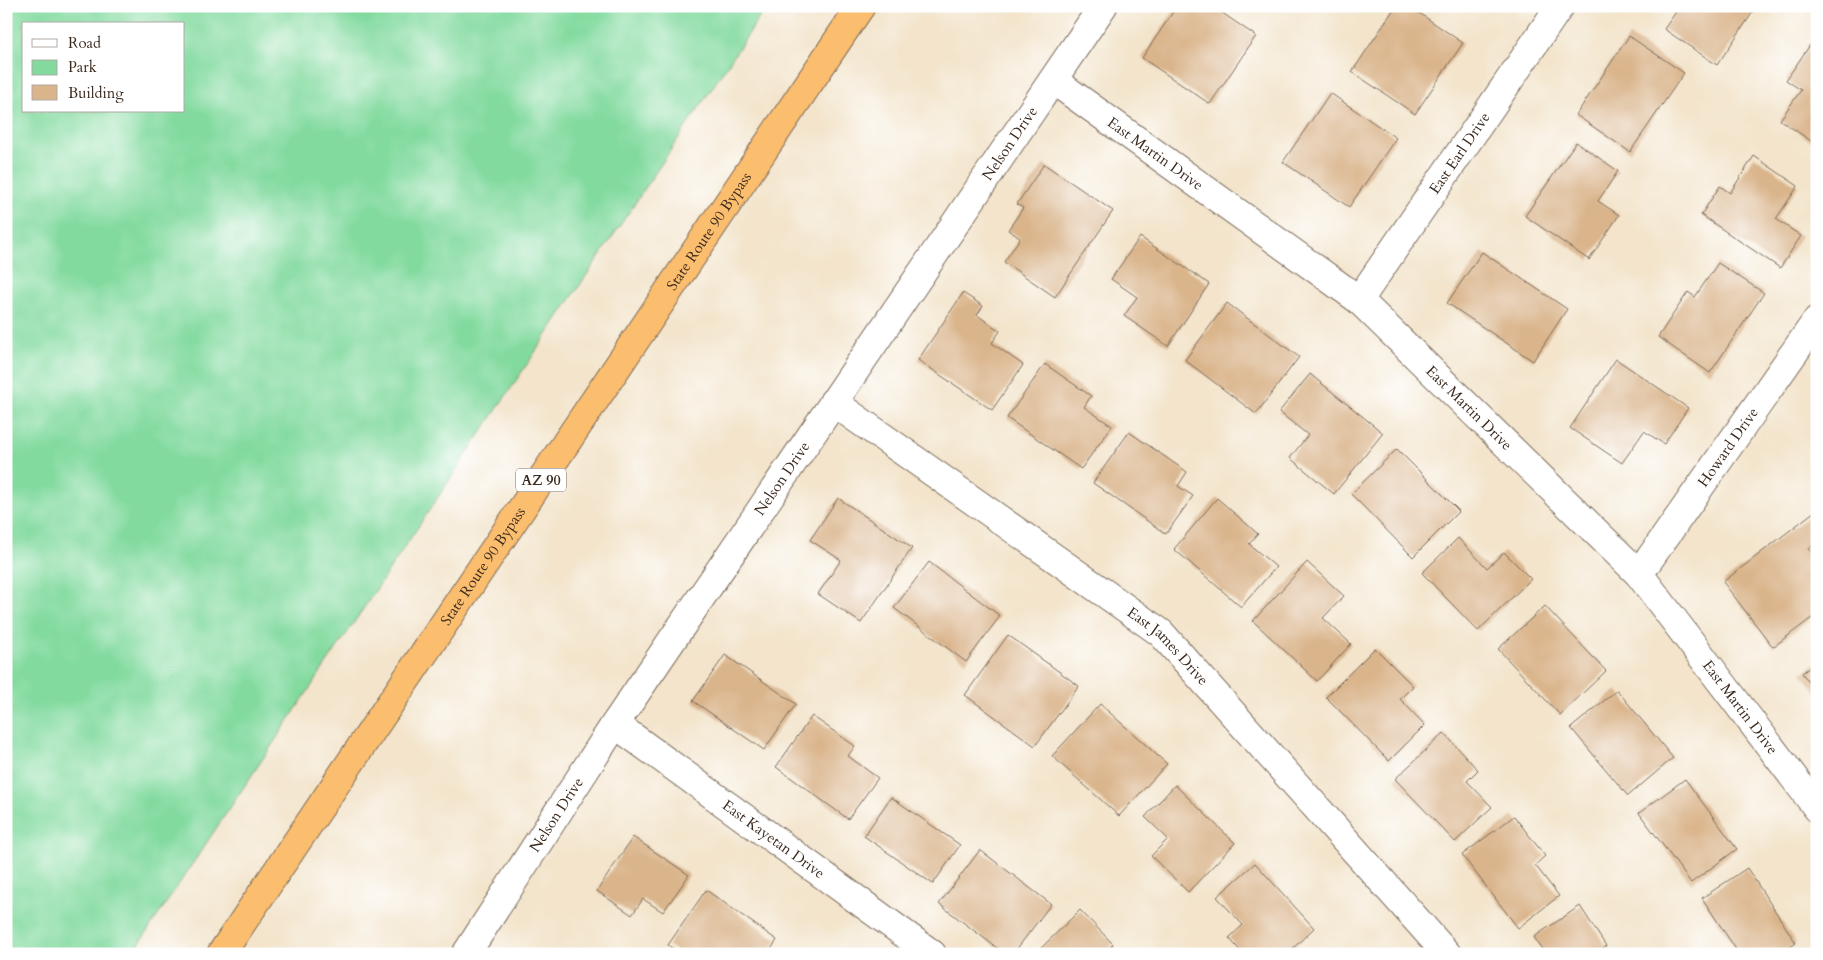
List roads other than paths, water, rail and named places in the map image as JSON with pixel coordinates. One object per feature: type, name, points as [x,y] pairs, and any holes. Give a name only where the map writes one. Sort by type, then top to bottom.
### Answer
[{"type":"highway","name":"State Route 90 Bypass","points":[[221,954],[861,6]]},
{"type":"street","name":"Nelson Drive","points":[[466,954],[615,724],[1103,6]]},
{"type":"street","name":"East Earl Drive","points":[[1359,300],[1560,6]]},
{"type":"street","name":"East Martin Drive","points":[[1053,80],[1359,300],[1639,574],[1817,808]]},
{"type":"street","name":"Howard Drive","points":[[1639,574],[1817,320]]},
{"type":"street","name":"East James Drive","points":[[833,402],[1161,634],[1448,954]]},
{"type":"street","name":"East Kayetan Drive","points":[[615,724],[932,954]]}]
